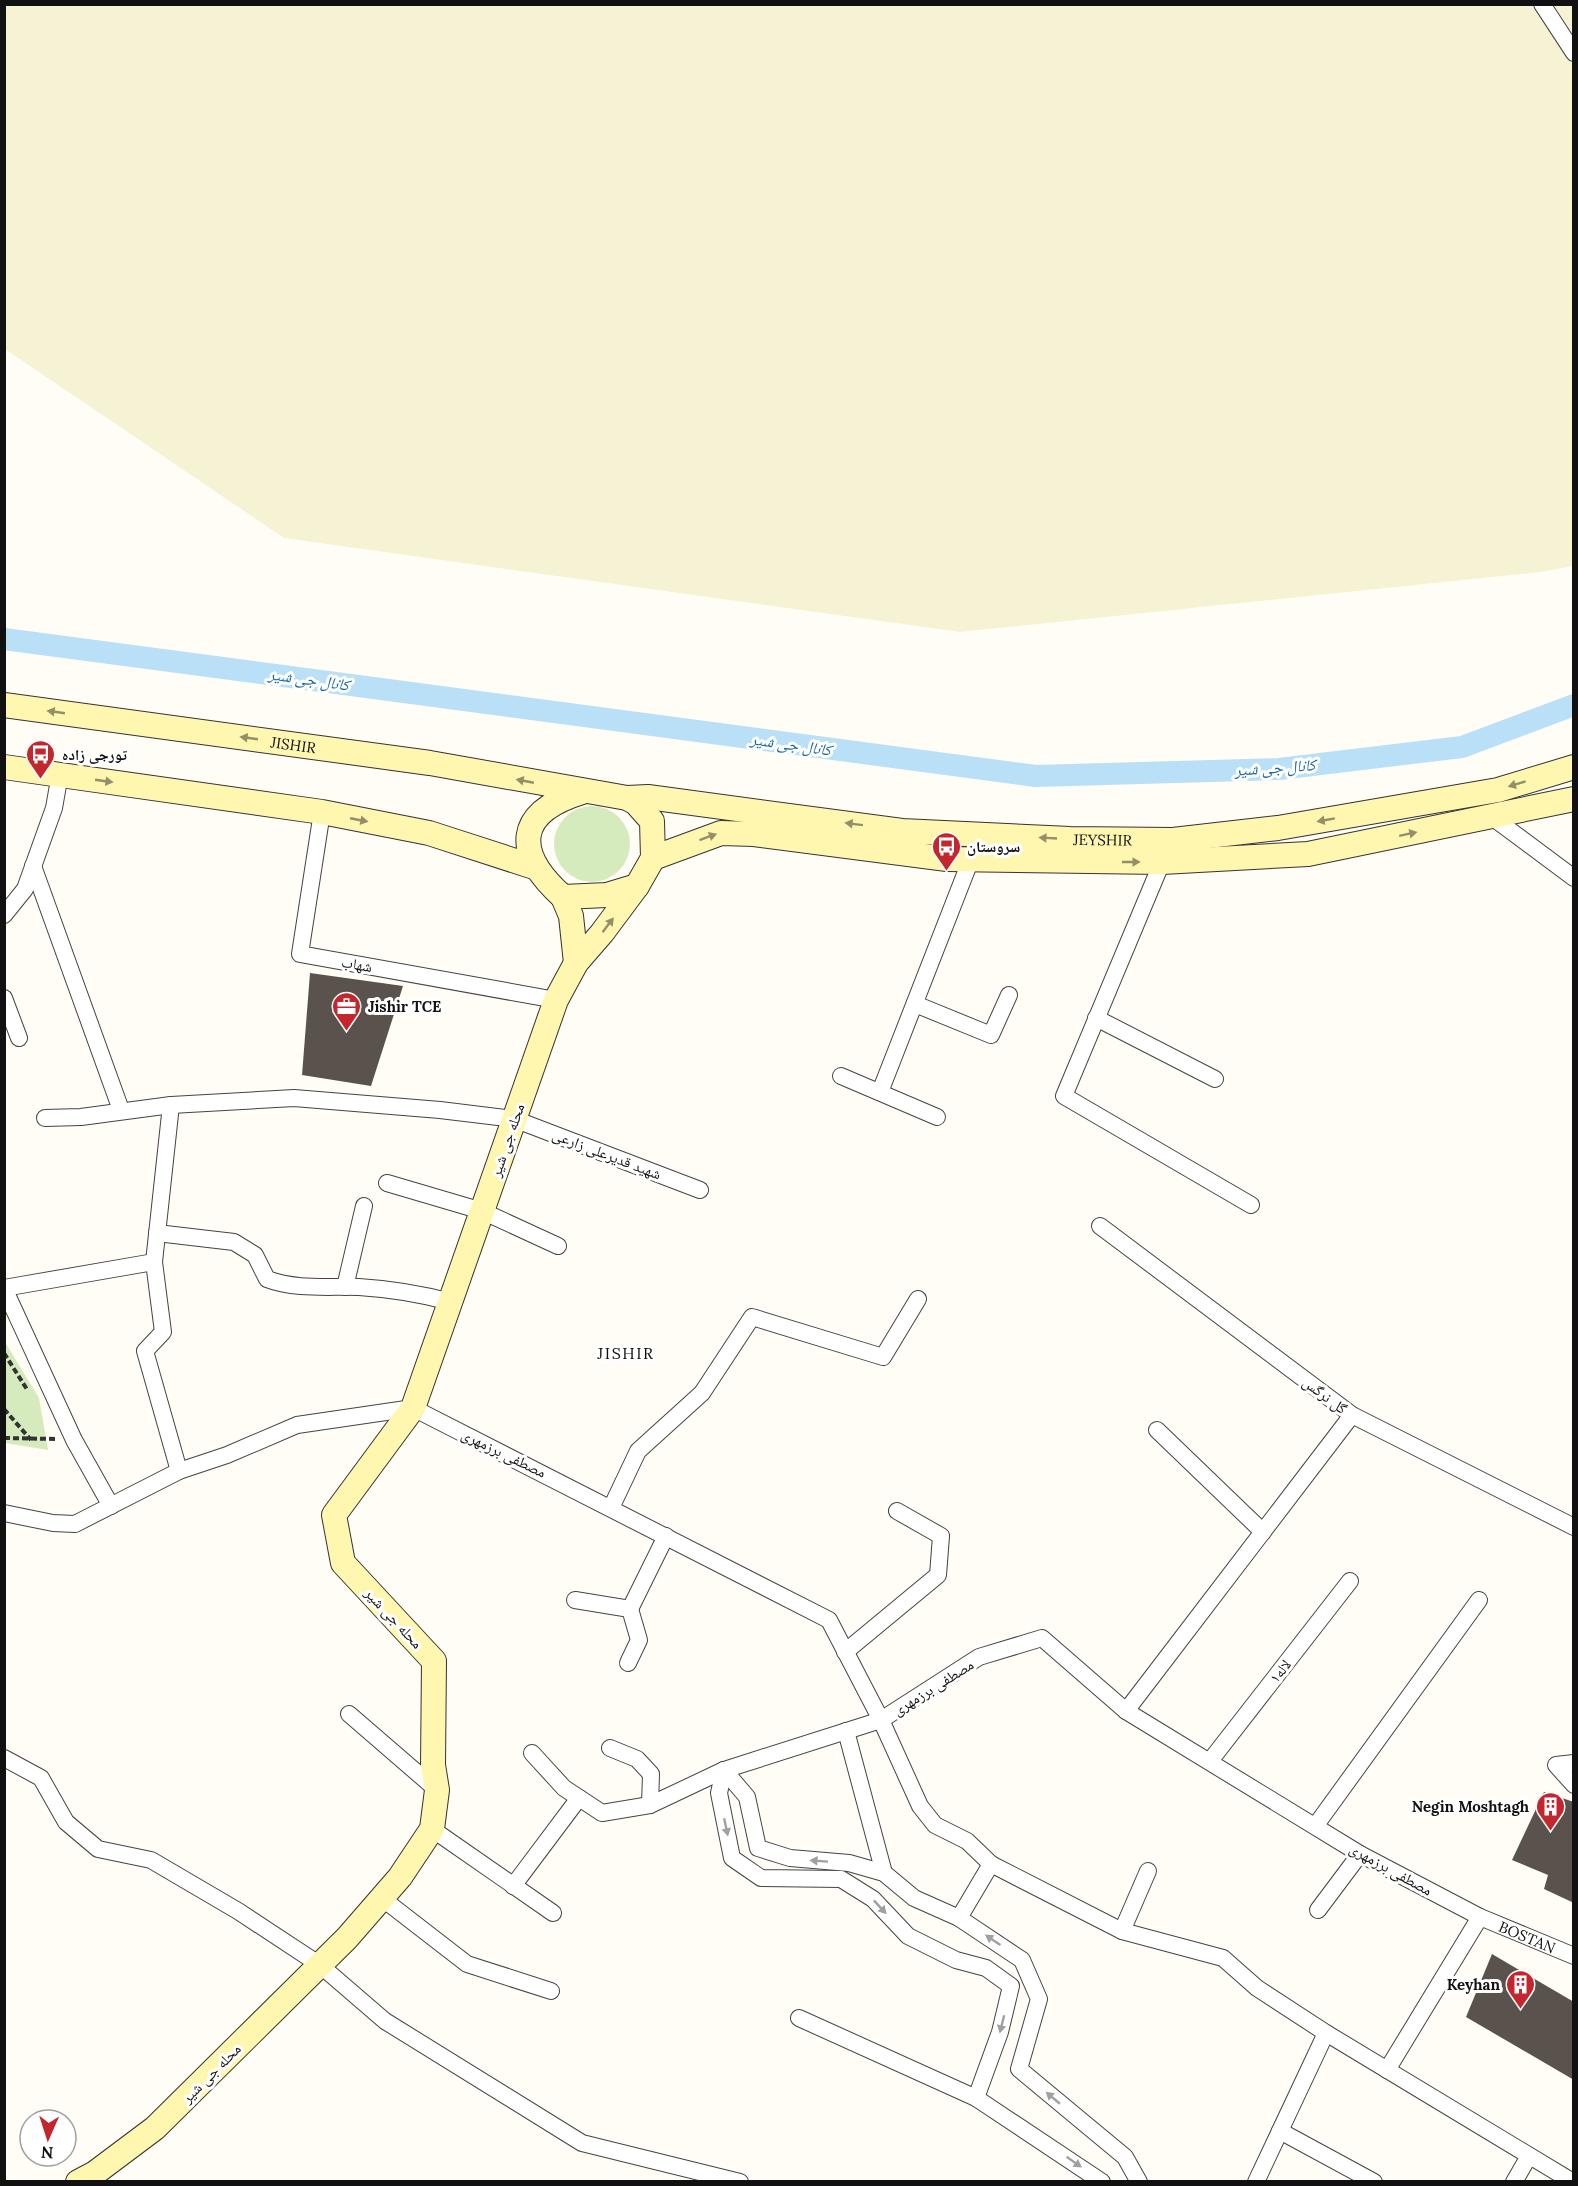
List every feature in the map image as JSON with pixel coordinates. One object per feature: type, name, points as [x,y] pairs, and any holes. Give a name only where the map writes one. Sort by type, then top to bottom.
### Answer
[{"type":"main road","name":"JISHIR","points":[[4,705],[430,763],[582,792]]},
{"type":"main road","points":[[4,766],[322,812],[429,833],[534,867]]},
{"type":"main road","name":"JEYSHIR","points":[[627,798],[648,797],[902,831],[1070,839],[1173,840],[1278,828],[1497,790],[1574,767]]},
{"type":"main road","points":[[562,897],[607,895],[637,886],[653,858],[652,821],[636,803],[627,798],[582,792],[567,797],[534,819],[526,837],[534,867],[562,897],[571,916],[576,963]]},
{"type":"main road","name":"JEYSHIR","points":[[653,858],[721,833],[754,834],[947,860],[1162,862],[1308,854],[1574,799]]},
{"type":"main road","name":"محله جی شیر","points":[[78,2181],[113,2160],[155,2128],[320,1965],[383,1899],[432,1828],[437,1790],[433,1765],[434,1661],[343,1563],[334,1515],[413,1408],[556,1000],[576,963],[637,886]]},
{"type":"street","points":[[1542,4],[1574,53]]},
{"type":"street","points":[[4,915],[25,889],[54,808],[60,774]]},
{"type":"street","name":"شهاب","points":[[322,812],[300,954],[556,1000]]},
{"type":"street","points":[[1492,817],[1566,863],[1574,878]]},
{"type":"street","points":[[880,1092],[971,859]]},
{"type":"street","points":[[1162,862],[1064,1096],[1251,1205]]},
{"type":"street","points":[[33,866],[121,1110]]},
{"type":"street","points":[[915,1004],[991,1035],[1009,995]]},
{"type":"street","points":[[4,998],[19,1038]]},
{"type":"street","points":[[1096,1018],[1215,1079]]},
{"type":"street","points":[[841,1076],[937,1117]]},
{"type":"street","name":"شهید قدیرعلی زارعی","points":[[45,1118],[81,1118],[121,1110],[171,1105],[294,1098],[514,1119],[700,1190]]},
{"type":"street","points":[[171,1105],[154,1263],[163,1332],[145,1351],[179,1471]]},
{"type":"street","points":[[387,1183],[482,1211],[558,1246]]},
{"type":"street","points":[[345,1287],[364,1206]]},
{"type":"street","name":"گل نرگس","points":[[1100,1226],[1352,1415],[1574,1527]]},
{"type":"street","points":[[157,1233],[234,1242],[255,1254],[267,1280],[284,1285],[414,1292],[452,1302]]},
{"type":"street","points":[[111,1506],[74,1440],[5,1288],[154,1263]]},
{"type":"street","points":[[611,1508],[638,1451],[702,1393],[752,1317],[883,1357],[918,1299]]},
{"type":"street","points":[[4,1513],[53,1523],[75,1524],[179,1471],[227,1455],[297,1425],[413,1408]]},
{"type":"street","name":"مصطفی برزمهری","points":[[413,1408],[829,1620],[881,1720],[979,1657],[1042,1638],[1126,1711],[1316,1825],[1360,1854],[1480,1917]]},
{"type":"street","points":[[1126,1711],[1352,1415]]},
{"type":"street","points":[[1157,1431],[1263,1532]]},
{"type":"street","points":[[845,1652],[938,1575],[941,1536],[897,1511]]},
{"type":"street","points":[[628,1663],[639,1640],[630,1609],[666,1536]]},
{"type":"street","name":"لاله۱","points":[[1209,1761],[1350,1581]]},
{"type":"street","points":[[575,1600],[630,1609]]},
{"type":"street","points":[[1316,1825],[1479,1600]]},
{"type":"street","points":[[349,1714],[437,1790]]},
{"type":"street","points":[[532,1753],[564,1788],[602,1814],[650,1805],[724,1770],[881,1720],[920,1806],[935,1825],[967,1841],[992,1864],[1122,1931],[1223,1958],[1257,1988],[1326,2033],[1574,2181]]},
{"type":"street","points":[[846,1731],[884,1873]]},
{"type":"street","points":[[610,1748],[637,1759],[651,1774],[650,1805]]},
{"type":"street","points":[[4,1758],[41,1778],[66,1822],[98,1849],[151,1860],[238,1911],[320,1965],[385,2021],[582,2143],[740,2181]]},
{"type":"street","points":[[1574,1762],[1557,1765],[1574,1785]]},
{"type":"street","points":[[724,1770],[747,1797],[758,1848],[790,1858],[849,1863],[884,1873],[914,1898],[959,1918],[1022,1960],[1039,1999],[1019,2069],[1125,2157],[1139,2181]]},
{"type":"street","points":[[724,1770],[719,1793],[732,1858],[761,1878],[841,1879],[873,1899],[908,1936],[956,1960],[986,1968],[1011,1986],[1000,2032],[976,2098]]},
{"type":"street","points":[[513,1886],[579,1798]]},
{"type":"street","points":[[432,1828],[553,1913]]},
{"type":"street","points":[[1318,1910],[1360,1854]]},
{"type":"street","points":[[959,1918],[992,1864]]},
{"type":"street","points":[[1122,1931],[1148,1871]]},
{"type":"street","points":[[383,1899],[467,1964],[552,1991]]},
{"type":"street","points":[[1387,2070],[1480,1917]]},
{"type":"street","name":"BOSTAN","points":[[1480,1917],[1574,1956]]},
{"type":"street","points":[[799,2018],[976,2098],[1102,2181]]},
{"type":"street","points":[[1256,2181],[1326,2033]]},
{"type":"street","points":[[1280,2131],[1374,2181]]},
{"type":"street","points":[[1514,2181],[1529,2156]]},
{"type":"path","points":[[4,1409],[31,1440]]},
{"type":"path","points":[[4,1438],[74,1440]]},
{"type":"shaded area","points":[[4,5],[1573,5],[1573,566],[1541,572],[960,632],[284,538],[5,349]]},
{"type":"green space","points":[[592,806],[606,809],[619,817],[627,830],[630,844],[627,858],[619,871],[606,879],[592,882],[578,879],[565,871],[557,858],[554,844],[557,830],[565,817],[578,809]]},
{"type":"green space","points":[[5,1342],[39,1398],[48,1450],[5,1443]]},
{"type":"building","name":"Jishir TCE","points":[[310,973],[403,986],[371,1086],[302,1075]]},
{"type":"building","name":"Negin Moshtagh","points":[[1544,1792],[1574,1802],[1574,1903],[1544,1889],[1548,1875],[1512,1860]]},
{"type":"building","name":"Keyhan","points":[[1492,1954],[1574,2002],[1574,2080],[1466,2017]]},
{"type":"waterway","name":"کانال جی شیر","points":[[4,639],[1036,776],[1279,769],[1462,747],[1574,705]]},
{"type":"place","name":"تورجی زاده","points":[[41,780]]},
{"type":"place","name":"سروستان","points":[[946,872]]},
{"type":"place","name":"Jishir TCE","points":[[347,1032]]},
{"type":"place","name":"Negin Moshtagh","points":[[1550,1832]]},
{"type":"place","name":"Keyhan","points":[[1521,2010]]},
{"type":"district","name":"JISHIR","points":[[626,1353]]}]
